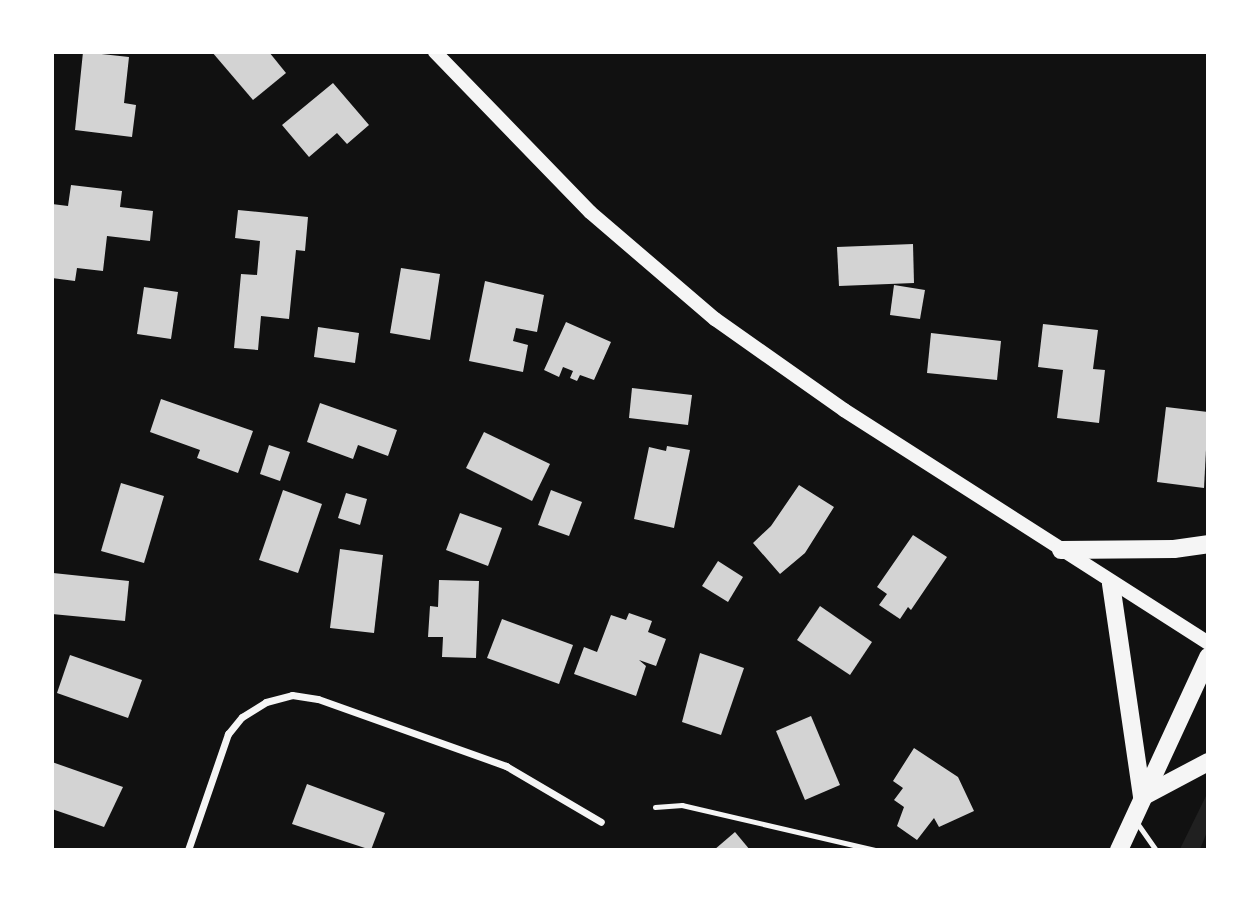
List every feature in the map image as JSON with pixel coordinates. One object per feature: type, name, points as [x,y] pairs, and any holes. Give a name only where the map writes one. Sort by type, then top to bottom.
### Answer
[{"type":"main road","points":[[435,52],[590,212],[715,319],[844,410],[1111,584],[1208,642]]},
{"type":"main road","points":[[1061,550],[1174,550],[1208,544]]},
{"type":"main road","points":[[1111,584],[1142,797]]},
{"type":"main road","points":[[1119,849],[1208,657]]},
{"type":"main road","points":[[1142,797],[1208,762]]},
{"type":"street","points":[[188,849],[228,734],[250,712],[292,695],[318,699],[506,766],[601,822]]},
{"type":"lane","points":[[1133,818],[1156,849]]},
{"type":"path","points":[[655,807],[682,805],[876,849]]},
{"type":"shaded area","points":[[1207,794],[1207,832],[1200,849],[1180,849]]},
{"type":"building","points":[[83,52],[129,57],[124,103],[136,105],[132,137],[75,130]]},
{"type":"building","points":[[212,52],[269,52],[286,73],[253,100]]},
{"type":"building","points":[[333,83],[369,125],[347,144],[337,133],[309,157],[282,125]]},
{"type":"building","points":[[71,185],[122,191],[120,207],[153,211],[150,241],[107,236],[103,271],[77,268],[75,281],[52,278],[52,204],[68,206]]},
{"type":"building","points":[[238,210],[308,217],[305,251],[296,250],[289,319],[261,316],[258,350],[234,348],[241,274],[257,275],[260,241],[235,238]]},
{"type":"building","points":[[913,244],[914,283],[839,286],[837,247]]},
{"type":"building","points":[[401,268],[440,274],[430,340],[390,333]]},
{"type":"building","points":[[485,281],[544,295],[537,332],[516,328],[513,341],[528,345],[523,372],[469,361]]},
{"type":"building","points":[[894,285],[925,290],[920,319],[890,315]]},
{"type":"building","points":[[144,287],[178,292],[171,339],[137,334]]},
{"type":"building","points":[[566,322],[611,342],[594,380],[580,375],[577,381],[570,378],[573,371],[563,367],[559,377],[544,370]]},
{"type":"building","points":[[1043,324],[1098,330],[1093,369],[1105,370],[1099,423],[1057,418],[1063,370],[1038,367]]},
{"type":"building","points":[[318,327],[359,333],[355,363],[314,357]]},
{"type":"building","points":[[931,333],[1001,341],[997,380],[927,373]]},
{"type":"building","points":[[632,388],[692,395],[688,425],[629,418]]},
{"type":"building","points":[[161,399],[253,431],[238,473],[197,458],[200,450],[150,432]]},
{"type":"building","points":[[320,403],[397,430],[388,456],[358,445],[353,459],[307,442]]},
{"type":"building","points":[[1166,407],[1208,412],[1204,488],[1157,482]]},
{"type":"building","points":[[484,432],[550,464],[532,501],[466,468]]},
{"type":"building","points":[[269,445],[290,452],[280,481],[260,474]]},
{"type":"building","points":[[667,446],[690,450],[674,528],[634,519],[649,447],[666,451]]},
{"type":"building","points":[[121,483],[164,496],[144,563],[101,551]]},
{"type":"building","points":[[799,485],[834,507],[805,553],[780,574],[753,543],[771,526]]},
{"type":"building","points":[[283,490],[322,504],[298,573],[259,560]]},
{"type":"building","points":[[551,490],[582,502],[569,536],[538,525]]},
{"type":"building","points":[[346,493],[367,499],[360,525],[338,518]]},
{"type":"building","points":[[460,513],[502,528],[488,566],[446,550]]},
{"type":"building","points":[[913,535],[947,557],[911,610],[908,607],[900,619],[879,605],[887,594],[877,587]]},
{"type":"building","points":[[340,549],[383,555],[374,633],[330,628]]},
{"type":"building","points":[[718,561],[743,577],[728,602],[702,586]]},
{"type":"building","points":[[53,573],[129,581],[125,621],[52,614]]},
{"type":"building","points":[[439,580],[479,581],[476,658],[442,657],[443,637],[428,637],[430,606],[438,607]]},
{"type":"building","points":[[820,606],[872,642],[850,675],[797,640]]},
{"type":"building","points":[[629,613],[652,621],[648,632],[666,639],[656,666],[639,660],[646,666],[636,696],[574,674],[584,647],[597,652],[611,615],[626,620]]},
{"type":"building","points":[[502,619],[573,645],[559,684],[487,658]]},
{"type":"building","points":[[700,653],[744,668],[721,735],[682,722]]},
{"type":"building","points":[[70,655],[142,680],[128,718],[57,693]]},
{"type":"building","points":[[811,716],[840,785],[805,800],[776,731]]},
{"type":"building","points":[[914,748],[958,777],[974,811],[939,827],[934,818],[917,840],[897,826],[904,807],[894,800],[903,788],[893,781]]},
{"type":"building","points":[[52,762],[123,787],[104,827],[52,809]]},
{"type":"building","points":[[307,784],[385,813],[371,850],[292,824]]},
{"type":"building","points":[[735,832],[750,850],[714,850]]}]
